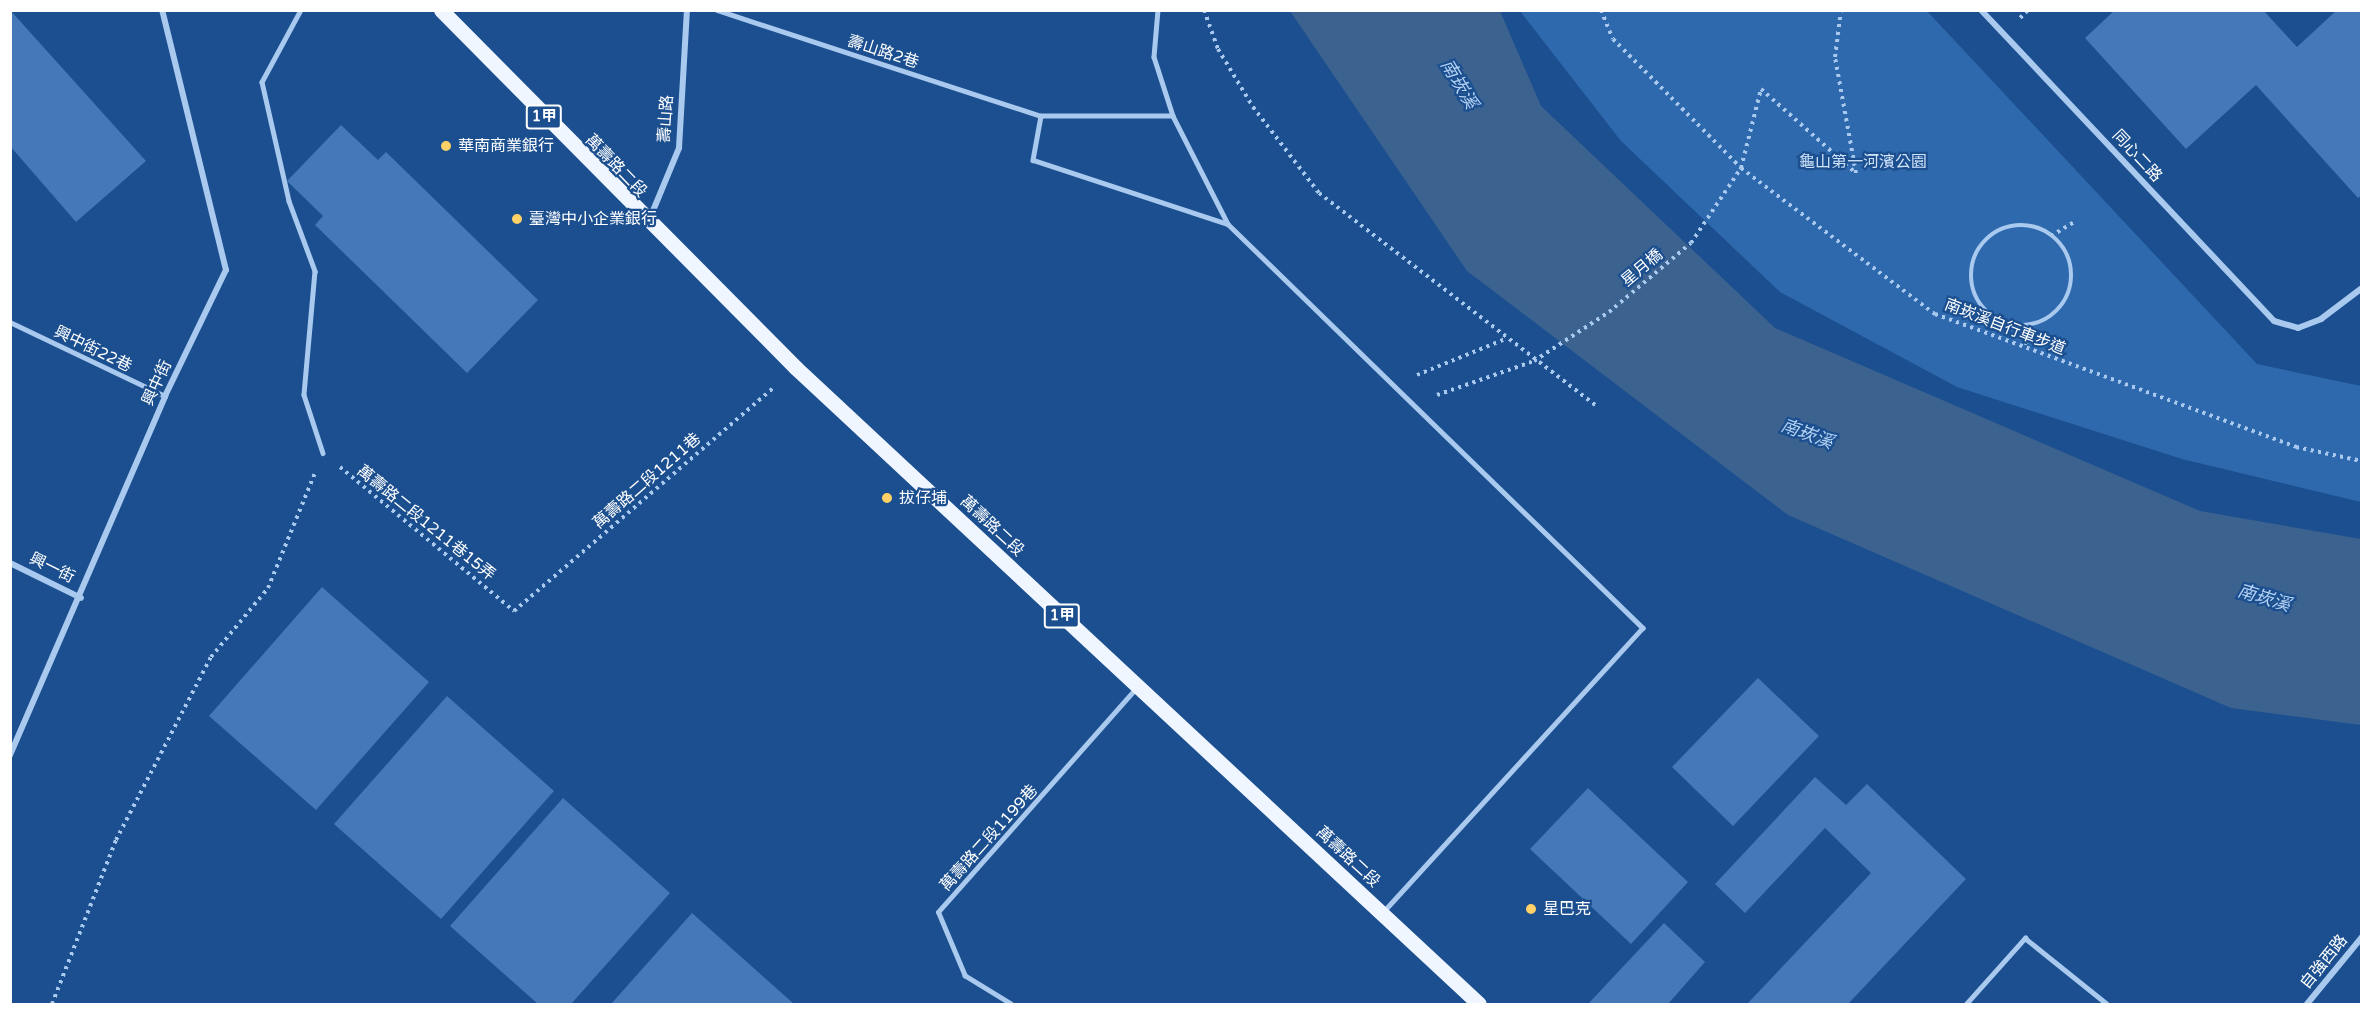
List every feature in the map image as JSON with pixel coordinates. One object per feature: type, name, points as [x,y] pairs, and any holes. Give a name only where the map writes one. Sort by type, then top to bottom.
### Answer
[{"type":"main road","name":"萬壽路二段","points":[[441,10],[647,224],[796,368],[1479,1005]]},
{"type":"street","name":"興中街","points":[[10,755],[81,598],[165,396],[226,270],[162,10]]},
{"type":"street","name":"壽山路","points":[[647,224],[679,148],[687,10]]},
{"type":"street","name":"同心二路","points":[[1981,10],[2274,321],[2298,328],[2321,319],[2361,288]]},
{"type":"street","name":"興一街","points":[[10,563],[81,598]]},
{"type":"street","name":"自強西路","points":[[2307,1005],[2361,936]]},
{"type":"lane","points":[[301,10],[261,82],[289,201],[315,271],[304,395],[323,453]]},
{"type":"lane","name":"壽山路2巷","points":[[717,10],[1041,116],[1173,116]]},
{"type":"lane","points":[[1158,10],[1154,57],[1173,116],[1228,224],[1643,628],[1382,914]]},
{"type":"lane","points":[[1041,116],[1033,160],[1228,224]]},
{"type":"lane","name":"興中街22巷","points":[[10,322],[165,396]]},
{"type":"lane","name":"萬壽路二段1199巷","points":[[1011,1005],[965,976],[939,912],[1138,686]]},
{"type":"lane","points":[[1966,1005],[2025,938],[2107,1005]]},
{"type":"path","points":[[1204,10],[1218,49],[1253,107],[1319,194],[1534,362],[1596,406]]},
{"type":"path","points":[[1602,12],[1611,10]]},
{"type":"path","points":[[1742,168],[1761,89],[1856,173],[1835,57],[1841,10]]},
{"type":"path","points":[[2019,18],[2028,10]]},
{"type":"path","name":"南崁溪自行車步道","points":[[1602,12],[1613,39],[1742,168],[1935,314],[2296,447],[2361,461]]},
{"type":"path","name":"星月橋","points":[[1413,404],[1534,362],[1610,312],[1691,243],[1742,168]]},
{"type":"path","points":[[2051,236],[2076,221]]},
{"type":"path","points":[[2013,225],[2031,225],[2051,236],[2068,256],[2071,288],[2053,315],[2023,327],[2006,324],[1979,304],[1972,288],[1975,255],[1984,240],[2013,225]]},
{"type":"path","points":[[2023,327],[2027,348]]},
{"type":"path","points":[[1410,378],[1505,339]]},
{"type":"path","name":"萬壽路二段1211巷","points":[[514,611],[796,368]]},
{"type":"path","name":"萬壽路二段1211巷15弄","points":[[323,453],[514,611]]},
{"type":"path","points":[[52,1005],[116,840],[211,657],[268,588],[323,453]]},
{"type":"green space","name":"龜山第一河濱公園","points":[[1520,11],[1927,11],[2257,364],[2361,386],[2361,502],[2182,459],[1957,387],[1780,292],[1621,141]]},
{"type":"water","name":"南崁溪","points":[[1290,11],[1500,11],[1541,106],[1775,328],[2200,511],[2361,539],[2361,725],[2231,708],[1788,515],[1467,271]]},
{"type":"building","points":[[10,10],[146,161],[76,222],[10,146]]},
{"type":"building","points":[[2115,10],[2263,10],[2297,47],[2337,10],[2362,10],[2362,195],[2358,198],[2256,85],[2186,149],[2085,38]]},
{"type":"building","points":[[341,125],[378,160],[386,152],[538,300],[467,373],[315,225],[323,216],[287,181]]},
{"type":"building","points":[[322,587],[429,682],[316,810],[209,716]]},
{"type":"building","points":[[1758,678],[1819,736],[1733,826],[1672,767]]},
{"type":"building","points":[[447,696],[554,791],[441,919],[334,824]]},
{"type":"building","points":[[1815,777],[1846,805],[1867,784],[1966,879],[1848,1004],[1747,1004],[1871,873],[1825,828],[1745,913],[1715,884]]},
{"type":"building","points":[[1588,788],[1688,882],[1631,944],[1530,849]]},
{"type":"building","points":[[563,798],[670,893],[571,1004],[538,1004],[450,926]]},
{"type":"building","points":[[692,913],[794,1004],[611,1004]]},
{"type":"building","points":[[1664,923],[1705,962],[1668,1004],[1588,1004]]},
{"type":"place","name":"華南商業銀行","points":[[446,146]]},
{"type":"place","name":"臺灣中小企業銀行","points":[[517,219]]},
{"type":"place","name":"拔仔埔","points":[[887,498]]},
{"type":"place","name":"星巴克","points":[[1531,909]]}]
